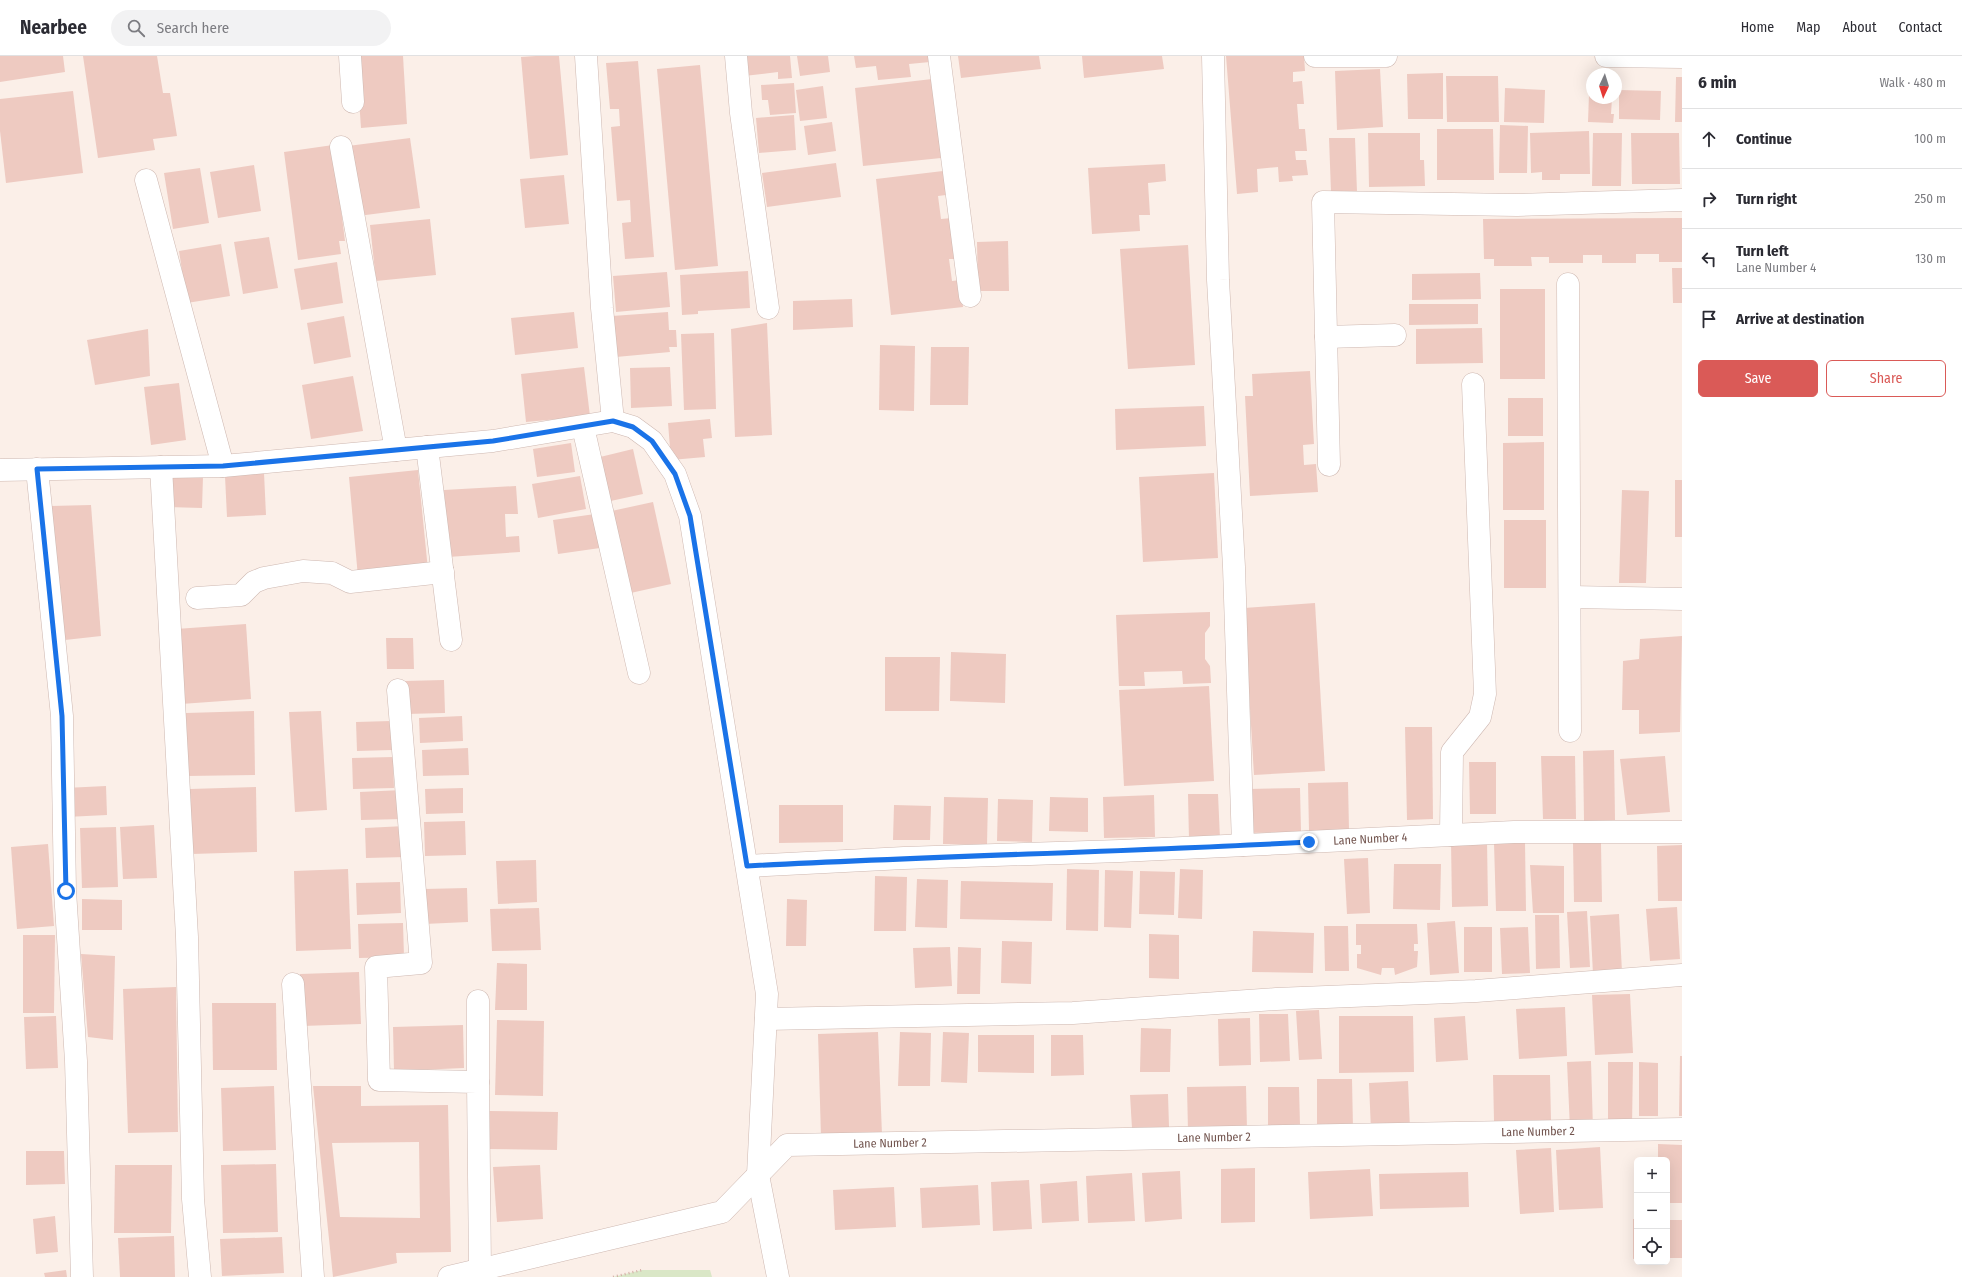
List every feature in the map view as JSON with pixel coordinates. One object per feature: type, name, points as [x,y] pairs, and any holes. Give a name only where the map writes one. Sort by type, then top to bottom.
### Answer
[{"type":"street","points":[[350,56],[353,102]]},
{"type":"street","points":[[586,56],[602,308],[613,421]]},
{"type":"street","points":[[736,56],[742,113],[768,308]]},
{"type":"street","points":[[939,56],[970,296]]},
{"type":"street","points":[[1213,56],[1218,280],[1234,567],[1243,845]]},
{"type":"street","points":[[1315,56],[1386,56]]},
{"type":"street","points":[[1606,56],[1682,57]]},
{"type":"street","points":[[341,147],[396,450]]},
{"type":"street","points":[[146,180],[223,466]]},
{"type":"street","points":[[1330,465],[1323,202],[1517,205],[1682,200]]},
{"type":"street","points":[[1568,284],[1570,731]]},
{"type":"street","points":[[1326,337],[1395,335]]},
{"type":"street","points":[[1451,835],[1452,752],[1480,717],[1485,694],[1474,384]]},
{"type":"street","points":[[0,470],[223,466],[493,441],[613,421],[633,427],[652,441],[675,474],[690,516],[767,994],[758,1175],[778,1277]]},
{"type":"street","points":[[582,427],[639,673]]},
{"type":"street","points":[[427,447],[451,640]]},
{"type":"street","points":[[161,468],[187,937],[194,1199],[200,1277]]},
{"type":"street","points":[[37,469],[62,716],[66,891],[76,1061],[82,1277]]},
{"type":"street","points":[[197,598],[241,595],[254,582],[264,578],[302,570],[332,573],[350,582],[443,572]]},
{"type":"street","points":[[1570,597],[1682,599]]},
{"type":"street","points":[[398,690],[421,963],[376,967],[379,1080],[478,1082]]},
{"type":"street","name":"Lane Number 4","points":[[747,866],[1514,832],[1682,832]]},
{"type":"street","points":[[766,1018],[1073,1013],[1276,999],[1476,991],[1682,975]]},
{"type":"street","points":[[292,984],[313,1277]]},
{"type":"street","points":[[478,1001],[480,1269]]},
{"type":"street","name":"Lane Number 2","points":[[449,1277],[722,1212],[787,1145],[1682,1129]]},
{"type":"path","points":[[613,1277],[642,1270]]},
{"type":"green space","points":[[642,1270],[710,1270],[712,1277],[613,1277]]},
{"type":"building","points":[[0,56],[63,56],[65,72],[0,82]]},
{"type":"building","points":[[83,56],[157,56],[163,93],[170,93],[177,136],[153,139],[155,150],[98,158]]},
{"type":"building","points":[[356,56],[403,56],[407,124],[361,128]]},
{"type":"building","points":[[559,56],[568,155],[530,159],[521,57]]},
{"type":"building","points":[[742,56],[790,56],[792,78],[778,79],[778,72],[744,76]]},
{"type":"building","points":[[797,56],[828,56],[830,72],[800,76]]},
{"type":"building","points":[[854,56],[929,56],[930,62],[909,64],[911,77],[878,80],[876,66],[856,68]]},
{"type":"building","points":[[958,56],[1039,56],[1041,69],[961,78]]},
{"type":"building","points":[[1082,56],[1162,56],[1164,69],[1084,78]]},
{"type":"building","points":[[1226,56],[1304,56],[1305,71],[1293,72],[1293,82],[1302,81],[1304,104],[1297,104],[1299,129],[1305,129],[1307,151],[1295,151],[1296,160],[1306,160],[1308,175],[1292,176],[1293,181],[1279,182],[1278,167],[1257,169],[1258,192],[1237,194]]},
{"type":"building","points":[[638,61],[654,257],[625,259],[622,223],[631,222],[630,200],[617,201],[611,127],[620,126],[619,109],[610,109],[606,63]]},
{"type":"building","points":[[700,65],[718,266],[675,270],[657,69]]},
{"type":"building","points":[[1380,69],[1383,127],[1337,130],[1335,71]]},
{"type":"building","points":[[1443,73],[1443,119],[1408,119],[1407,74]]},
{"type":"building","points":[[1446,76],[1498,76],[1499,122],[1447,122]]},
{"type":"building","points":[[1676,77],[1682,77],[1682,122],[1675,122]]},
{"type":"building","points":[[932,79],[941,158],[863,166],[855,88]]},
{"type":"building","points":[[794,83],[796,113],[770,115],[768,100],[762,100],[761,85]]},
{"type":"building","points":[[823,86],[827,118],[800,121],[796,90]]},
{"type":"building","points":[[1505,88],[1545,90],[1544,123],[1504,122]]},
{"type":"building","points":[[1622,90],[1661,91],[1660,120],[1619,119],[1619,104],[1622,104]]},
{"type":"building","points":[[73,91],[83,173],[6,183],[0,131],[0,99]]},
{"type":"building","points":[[1589,104],[1612,104],[1611,114],[1614,114],[1613,123],[1588,122]]},
{"type":"building","points":[[794,115],[796,150],[759,153],[756,118]]},
{"type":"building","points":[[832,122],[836,151],[808,155],[804,126]]},
{"type":"building","points":[[1500,125],[1528,126],[1527,173],[1499,173]]},
{"type":"building","points":[[1437,129],[1493,129],[1494,180],[1437,180]]},
{"type":"building","points":[[1589,131],[1590,174],[1560,174],[1560,180],[1542,180],[1542,172],[1531,173],[1530,133]]},
{"type":"building","points":[[1368,133],[1420,133],[1420,160],[1424,160],[1425,186],[1369,187]]},
{"type":"building","points":[[1593,133],[1622,133],[1621,186],[1592,186]]},
{"type":"building","points":[[1631,133],[1679,133],[1680,184],[1632,184]]},
{"type":"building","points":[[410,138],[420,208],[358,216],[348,146]]},
{"type":"building","points":[[1329,138],[1355,138],[1357,192],[1331,192]]},
{"type":"building","points":[[333,145],[345,241],[339,241],[341,254],[298,260],[284,152]]},
{"type":"building","points":[[836,163],[841,197],[767,207],[762,173]]},
{"type":"building","points":[[1165,164],[1166,181],[1148,183],[1150,215],[1139,215],[1140,231],[1092,234],[1088,168]]},
{"type":"building","points":[[254,165],[261,211],[218,218],[210,172]]},
{"type":"building","points":[[200,168],[209,223],[173,229],[164,173]]},
{"type":"building","points":[[943,171],[946,195],[938,196],[941,219],[952,218],[957,259],[949,259],[952,281],[960,280],[963,307],[891,315],[876,179]]},
{"type":"building","points":[[564,175],[569,224],[525,228],[520,179]]},
{"type":"building","points":[[1682,218],[1682,262],[1659,262],[1659,254],[1636,254],[1636,263],[1602,263],[1602,255],[1583,255],[1583,263],[1549,263],[1549,257],[1531,257],[1532,266],[1494,266],[1494,259],[1484,259],[1483,219]]},
{"type":"building","points":[[430,219],[436,275],[376,281],[370,225]]},
{"type":"building","points":[[269,237],[278,288],[243,294],[234,242]]},
{"type":"building","points":[[1008,241],[1009,291],[978,291],[977,242]]},
{"type":"building","points":[[221,244],[230,296],[187,303],[179,251]]},
{"type":"building","points":[[1188,245],[1195,365],[1128,369],[1120,249]]},
{"type":"building","points":[[337,262],[343,303],[301,310],[294,269]]},
{"type":"building","points":[[1672,268],[1682,268],[1682,303],[1673,303]]},
{"type":"building","points":[[748,271],[750,308],[698,311],[698,314],[682,315],[680,275]]},
{"type":"building","points":[[667,272],[670,307],[616,312],[613,276]]},
{"type":"building","points":[[1480,273],[1481,299],[1412,300],[1412,274]]},
{"type":"building","points":[[1500,289],[1545,289],[1545,379],[1500,379]]},
{"type":"building","points":[[852,299],[853,327],[793,330],[793,301]]},
{"type":"building","points":[[1409,304],[1478,304],[1478,324],[1409,325]]},
{"type":"building","points":[[574,312],[578,348],[515,355],[511,318]]},
{"type":"building","points":[[668,312],[669,330],[676,330],[677,347],[669,347],[670,352],[616,357],[612,316]]},
{"type":"building","points":[[344,316],[351,357],[314,364],[307,323]]},
{"type":"building","points":[[767,323],[772,435],[735,437],[731,329]]},
{"type":"building","points":[[1482,328],[1483,363],[1416,364],[1416,329]]},
{"type":"building","points":[[148,329],[150,376],[95,385],[87,340]]},
{"type":"building","points":[[714,333],[716,409],[684,410],[681,334]]},
{"type":"building","points":[[880,345],[915,346],[914,411],[879,410]]},
{"type":"building","points":[[931,347],[969,347],[968,405],[930,405]]},
{"type":"building","points":[[584,367],[590,416],[526,422],[521,374]]},
{"type":"building","points":[[670,367],[672,406],[631,408],[630,368]]},
{"type":"building","points":[[1310,371],[1314,444],[1303,445],[1304,465],[1316,464],[1318,492],[1250,496],[1245,396],[1253,396],[1252,374]]},
{"type":"building","points":[[353,376],[363,431],[311,439],[302,385]]},
{"type":"building","points":[[179,383],[186,440],[151,445],[144,387]]},
{"type":"building","points":[[1508,398],[1543,398],[1543,436],[1508,436]]},
{"type":"building","points":[[1204,406],[1206,446],[1116,450],[1115,409]]},
{"type":"building","points":[[710,419],[712,438],[703,439],[705,457],[671,460],[668,423]]},
{"type":"building","points":[[1544,442],[1544,510],[1503,510],[1503,443]]},
{"type":"building","points":[[571,443],[575,472],[537,477],[533,449]]},
{"type":"building","points":[[633,449],[643,494],[606,502],[596,458]]},
{"type":"building","points":[[418,470],[428,570],[358,577],[349,477]]},
{"type":"building","points":[[264,473],[266,515],[227,517],[225,476]]},
{"type":"building","points":[[1214,473],[1218,558],[1143,562],[1139,477]]},
{"type":"building","points":[[168,475],[203,476],[202,508],[167,507]]},
{"type":"building","points":[[580,476],[586,509],[538,518],[532,484]]},
{"type":"building","points":[[1675,480],[1682,480],[1682,537],[1675,537]]},
{"type":"building","points":[[516,486],[518,514],[505,514],[506,537],[519,536],[520,552],[448,557],[444,490]]},
{"type":"building","points":[[1622,490],[1649,491],[1646,583],[1619,583]]},
{"type":"building","points":[[653,502],[671,584],[626,594],[607,512]]},
{"type":"building","points":[[91,505],[101,636],[65,640],[51,506]]},
{"type":"building","points":[[595,514],[600,548],[558,554],[553,520]]},
{"type":"building","points":[[1504,520],[1546,520],[1546,588],[1504,588]]},
{"type":"building","points":[[1315,603],[1325,771],[1254,775],[1244,608]]},
{"type":"building","points":[[1210,612],[1210,626],[1205,633],[1205,659],[1210,666],[1211,683],[1183,684],[1182,671],[1144,672],[1145,686],[1119,686],[1116,615]]},
{"type":"building","points":[[246,624],[251,699],[181,704],[176,629]]},
{"type":"building","points":[[1682,636],[1680,732],[1639,734],[1639,710],[1622,710],[1623,661],[1639,659],[1640,639]]},
{"type":"building","points":[[386,638],[413,638],[414,669],[387,669]]},
{"type":"building","points":[[951,652],[1006,654],[1005,703],[950,701]]},
{"type":"building","points":[[885,657],[940,657],[939,711],[885,711]]},
{"type":"building","points":[[444,680],[445,713],[406,714],[405,681]]},
{"type":"building","points":[[1209,686],[1214,781],[1124,786],[1119,690]]},
{"type":"building","points":[[254,711],[255,775],[187,776],[186,713]]},
{"type":"building","points":[[321,711],[327,810],[295,812],[289,712]]},
{"type":"building","points":[[462,716],[463,741],[420,743],[419,718]]},
{"type":"building","points":[[391,721],[392,750],[357,751],[356,722]]},
{"type":"building","points":[[1405,727],[1432,727],[1433,819],[1407,820]]},
{"type":"building","points":[[468,748],[469,775],[423,776],[422,750]]},
{"type":"building","points":[[1614,750],[1615,820],[1584,821],[1583,751]]},
{"type":"building","points":[[1541,756],[1575,756],[1576,819],[1543,819]]},
{"type":"building","points":[[1665,756],[1670,812],[1627,815],[1620,759]]},
{"type":"building","points":[[393,757],[394,788],[353,789],[352,758]]},
{"type":"building","points":[[1469,762],[1496,762],[1496,814],[1470,814]]},
{"type":"building","points":[[1348,782],[1349,830],[1309,831],[1308,783]]},
{"type":"building","points":[[106,786],[107,815],[66,817],[65,788]]},
{"type":"building","points":[[256,787],[257,852],[192,854],[190,789]]},
{"type":"building","points":[[463,788],[463,813],[426,814],[425,789]]},
{"type":"building","points":[[1300,788],[1301,832],[1248,833],[1247,789]]},
{"type":"building","points":[[402,790],[403,819],[361,820],[360,792]]},
{"type":"building","points":[[1188,794],[1218,794],[1220,839],[1189,840]]},
{"type":"building","points":[[1154,795],[1155,837],[1104,838],[1103,797]]},
{"type":"building","points":[[944,797],[988,798],[987,845],[943,844]]},
{"type":"building","points":[[1050,797],[1088,798],[1088,832],[1049,831]]},
{"type":"building","points":[[998,799],[1033,800],[1032,842],[997,841]]},
{"type":"building","points":[[779,805],[843,805],[843,842],[779,843]]},
{"type":"building","points":[[894,805],[931,806],[930,840],[893,840]]},
{"type":"building","points":[[465,821],[466,855],[425,856],[424,822]]},
{"type":"building","points":[[154,825],[157,878],[123,879],[120,827]]},
{"type":"building","points":[[405,826],[406,857],[366,858],[365,828]]},
{"type":"building","points":[[116,827],[118,887],[82,888],[80,828]]},
{"type":"building","points":[[1487,840],[1488,906],[1452,907],[1451,841]]},
{"type":"building","points":[[1525,842],[1526,911],[1496,911],[1494,843]]},
{"type":"building","points":[[1573,843],[1601,843],[1602,902],[1574,902]]},
{"type":"building","points":[[48,844],[54,926],[17,929],[11,847]]},
{"type":"building","points":[[1682,845],[1682,901],[1658,901],[1657,846]]},
{"type":"building","points":[[1368,858],[1370,913],[1347,914],[1344,859]]},
{"type":"building","points":[[536,860],[537,902],[498,904],[496,861]]},
{"type":"building","points":[[1394,864],[1441,864],[1440,910],[1393,909]]},
{"type":"building","points":[[1530,865],[1564,866],[1564,913],[1533,913]]},
{"type":"building","points":[[348,869],[351,949],[296,951],[294,871]]},
{"type":"building","points":[[1067,869],[1099,870],[1098,931],[1066,930]]},
{"type":"building","points":[[1180,869],[1203,870],[1202,919],[1178,918]]},
{"type":"building","points":[[1105,870],[1133,871],[1131,928],[1104,927]]},
{"type":"building","points":[[1140,871],[1175,872],[1174,915],[1139,914]]},
{"type":"building","points":[[875,876],[907,877],[906,931],[874,931]]},
{"type":"building","points":[[917,879],[948,880],[947,928],[915,927]]},
{"type":"building","points":[[961,881],[1053,883],[1052,921],[960,919]]},
{"type":"building","points":[[400,882],[401,913],[357,915],[356,883]]},
{"type":"building","points":[[467,888],[468,922],[424,924],[424,889]]},
{"type":"building","points":[[82,899],[122,900],[122,930],[82,930]]},
{"type":"building","points":[[787,899],[807,900],[806,946],[786,946]]},
{"type":"building","points":[[1677,907],[1680,959],[1650,961],[1646,909]]},
{"type":"building","points":[[539,908],[541,950],[492,951],[490,909]]},
{"type":"building","points":[[1587,911],[1590,967],[1570,968],[1567,912]]},
{"type":"building","points":[[1619,914],[1622,972],[1593,974],[1590,916]]},
{"type":"building","points":[[1535,915],[1559,915],[1560,968],[1536,969]]},
{"type":"building","points":[[1455,921],[1459,973],[1430,975],[1427,923]]},
{"type":"building","points":[[403,923],[404,957],[359,958],[358,924]]},
{"type":"building","points":[[1356,924],[1417,924],[1418,944],[1414,944],[1414,951],[1418,951],[1417,967],[1395,975],[1394,968],[1382,968],[1381,975],[1357,968],[1357,954],[1361,954],[1361,945],[1356,945]]},
{"type":"building","points":[[1324,926],[1348,926],[1349,971],[1325,971]]},
{"type":"building","points":[[1464,927],[1492,927],[1492,972],[1464,972]]},
{"type":"building","points":[[1528,927],[1530,973],[1502,974],[1500,928]]},
{"type":"building","points":[[1253,931],[1314,933],[1313,973],[1252,972]]},
{"type":"building","points":[[1149,934],[1179,935],[1179,979],[1149,978]]},
{"type":"building","points":[[23,935],[55,935],[54,1013],[23,1013]]},
{"type":"building","points":[[1002,941],[1032,942],[1031,984],[1001,983]]},
{"type":"building","points":[[950,947],[952,986],[915,988],[913,948]]},
{"type":"building","points":[[958,947],[981,948],[980,994],[957,994]]},
{"type":"building","points":[[81,954],[115,956],[113,1040],[88,1037]]},
{"type":"building","points":[[497,963],[527,964],[527,1010],[495,1010]]},
{"type":"building","points":[[359,972],[361,1024],[302,1026],[300,974]]},
{"type":"building","points":[[176,987],[178,1132],[128,1133],[123,989]]},
{"type":"building","points":[[1630,994],[1633,1053],[1595,1055],[1592,995]]},
{"type":"building","points":[[212,1003],[276,1003],[277,1070],[213,1070]]},
{"type":"building","points":[[1565,1007],[1567,1056],[1519,1059],[1516,1009]]},
{"type":"building","points":[[1319,1010],[1322,1059],[1299,1060],[1296,1011]]},
{"type":"building","points":[[1259,1014],[1288,1014],[1290,1061],[1260,1062]]},
{"type":"building","points":[[56,1016],[58,1068],[26,1069],[24,1017]]},
{"type":"building","points":[[1339,1016],[1413,1016],[1414,1072],[1339,1073]]},
{"type":"building","points":[[1465,1016],[1468,1060],[1436,1062],[1434,1018]]},
{"type":"building","points":[[1250,1018],[1251,1065],[1219,1066],[1218,1019]]},
{"type":"building","points":[[497,1020],[544,1021],[543,1096],[495,1095]]},
{"type":"building","points":[[463,1025],[464,1068],[394,1071],[393,1027]]},
{"type":"building","points":[[1141,1028],[1171,1029],[1170,1072],[1140,1072]]},
{"type":"building","points":[[878,1032],[882,1135],[821,1137],[818,1034]]},
{"type":"building","points":[[900,1032],[931,1033],[930,1086],[898,1086]]},
{"type":"building","points":[[943,1032],[969,1033],[967,1083],[941,1082]]},
{"type":"building","points":[[978,1035],[1034,1035],[1034,1073],[978,1072]]},
{"type":"building","points":[[1051,1035],[1083,1035],[1084,1075],[1051,1076]]},
{"type":"building","points":[[1680,1056],[1682,1056],[1682,1116],[1679,1116]]},
{"type":"building","points":[[1591,1061],[1593,1129],[1570,1129],[1567,1062]]},
{"type":"building","points":[[1608,1062],[1633,1062],[1632,1126],[1608,1126]]},
{"type":"building","points":[[1639,1062],[1658,1063],[1658,1116],[1639,1116]]},
{"type":"building","points":[[1493,1075],[1550,1075],[1551,1120],[1494,1121]]},
{"type":"building","points":[[1317,1079],[1352,1079],[1353,1129],[1317,1130]]},
{"type":"building","points":[[1408,1081],[1410,1129],[1371,1131],[1369,1083]]},
{"type":"building","points":[[274,1086],[276,1150],[223,1151],[221,1088]]},
{"type":"building","points":[[313,1086],[361,1086],[361,1106],[448,1105],[451,1252],[396,1253],[397,1263],[333,1277]],"holes":[[[419,1142],[420,1218],[340,1217],[332,1143]]]},
{"type":"building","points":[[1246,1086],[1247,1130],[1188,1131],[1187,1087]]},
{"type":"building","points":[[1268,1087],[1299,1087],[1300,1125],[1268,1125]]},
{"type":"building","points":[[1168,1094],[1169,1127],[1132,1128],[1130,1095]]},
{"type":"building","points":[[489,1111],[558,1112],[557,1150],[488,1149]]},
{"type":"building","points":[[1658,1144],[1682,1145],[1682,1203],[1670,1203],[1670,1157],[1658,1157]]},
{"type":"building","points":[[1600,1147],[1603,1208],[1559,1210],[1556,1150]]},
{"type":"building","points":[[1551,1148],[1554,1212],[1520,1214],[1516,1150]]},
{"type":"building","points":[[26,1151],[64,1151],[65,1184],[26,1185]]},
{"type":"building","points":[[276,1164],[278,1232],[223,1233],[221,1165]]},
{"type":"building","points":[[115,1165],[172,1165],[171,1233],[114,1233]]},
{"type":"building","points":[[540,1165],[543,1219],[497,1222],[493,1167]]},
{"type":"building","points":[[1255,1168],[1255,1222],[1221,1223],[1221,1169]]},
{"type":"building","points":[[1370,1169],[1373,1216],[1310,1219],[1308,1172]]},
{"type":"building","points":[[1180,1171],[1182,1219],[1145,1222],[1142,1173]]},
{"type":"building","points":[[1468,1172],[1469,1207],[1380,1209],[1379,1174]]},
{"type":"building","points":[[1132,1173],[1135,1221],[1088,1223],[1086,1176]]},
{"type":"building","points":[[1029,1180],[1032,1229],[993,1231],[991,1182]]},
{"type":"building","points":[[1077,1181],[1079,1221],[1042,1223],[1040,1184]]},
{"type":"building","points":[[978,1185],[980,1225],[922,1228],[920,1188]]},
{"type":"building","points":[[894,1187],[896,1227],[835,1230],[833,1190]]},
{"type":"building","points":[[55,1216],[58,1252],[36,1254],[33,1219]]},
{"type":"building","points":[[1633,1219],[1634,1219],[1634,1259]]},
{"type":"building","points":[[1670,1220],[1682,1220],[1682,1258],[1670,1258]]},
{"type":"building","points":[[174,1236],[175,1277],[120,1277],[118,1238]]},
{"type":"building","points":[[282,1237],[284,1273],[222,1276],[220,1239]]},
{"type":"building","points":[[66,1270],[67,1277],[45,1277],[44,1273]]},
{"type":"route","points":[[66,891],[62,716],[37,469],[223,466],[493,441],[613,421],[633,427],[652,441],[675,474],[690,516],[747,866],[904,858],[1120,851],[1309,842]]}]
